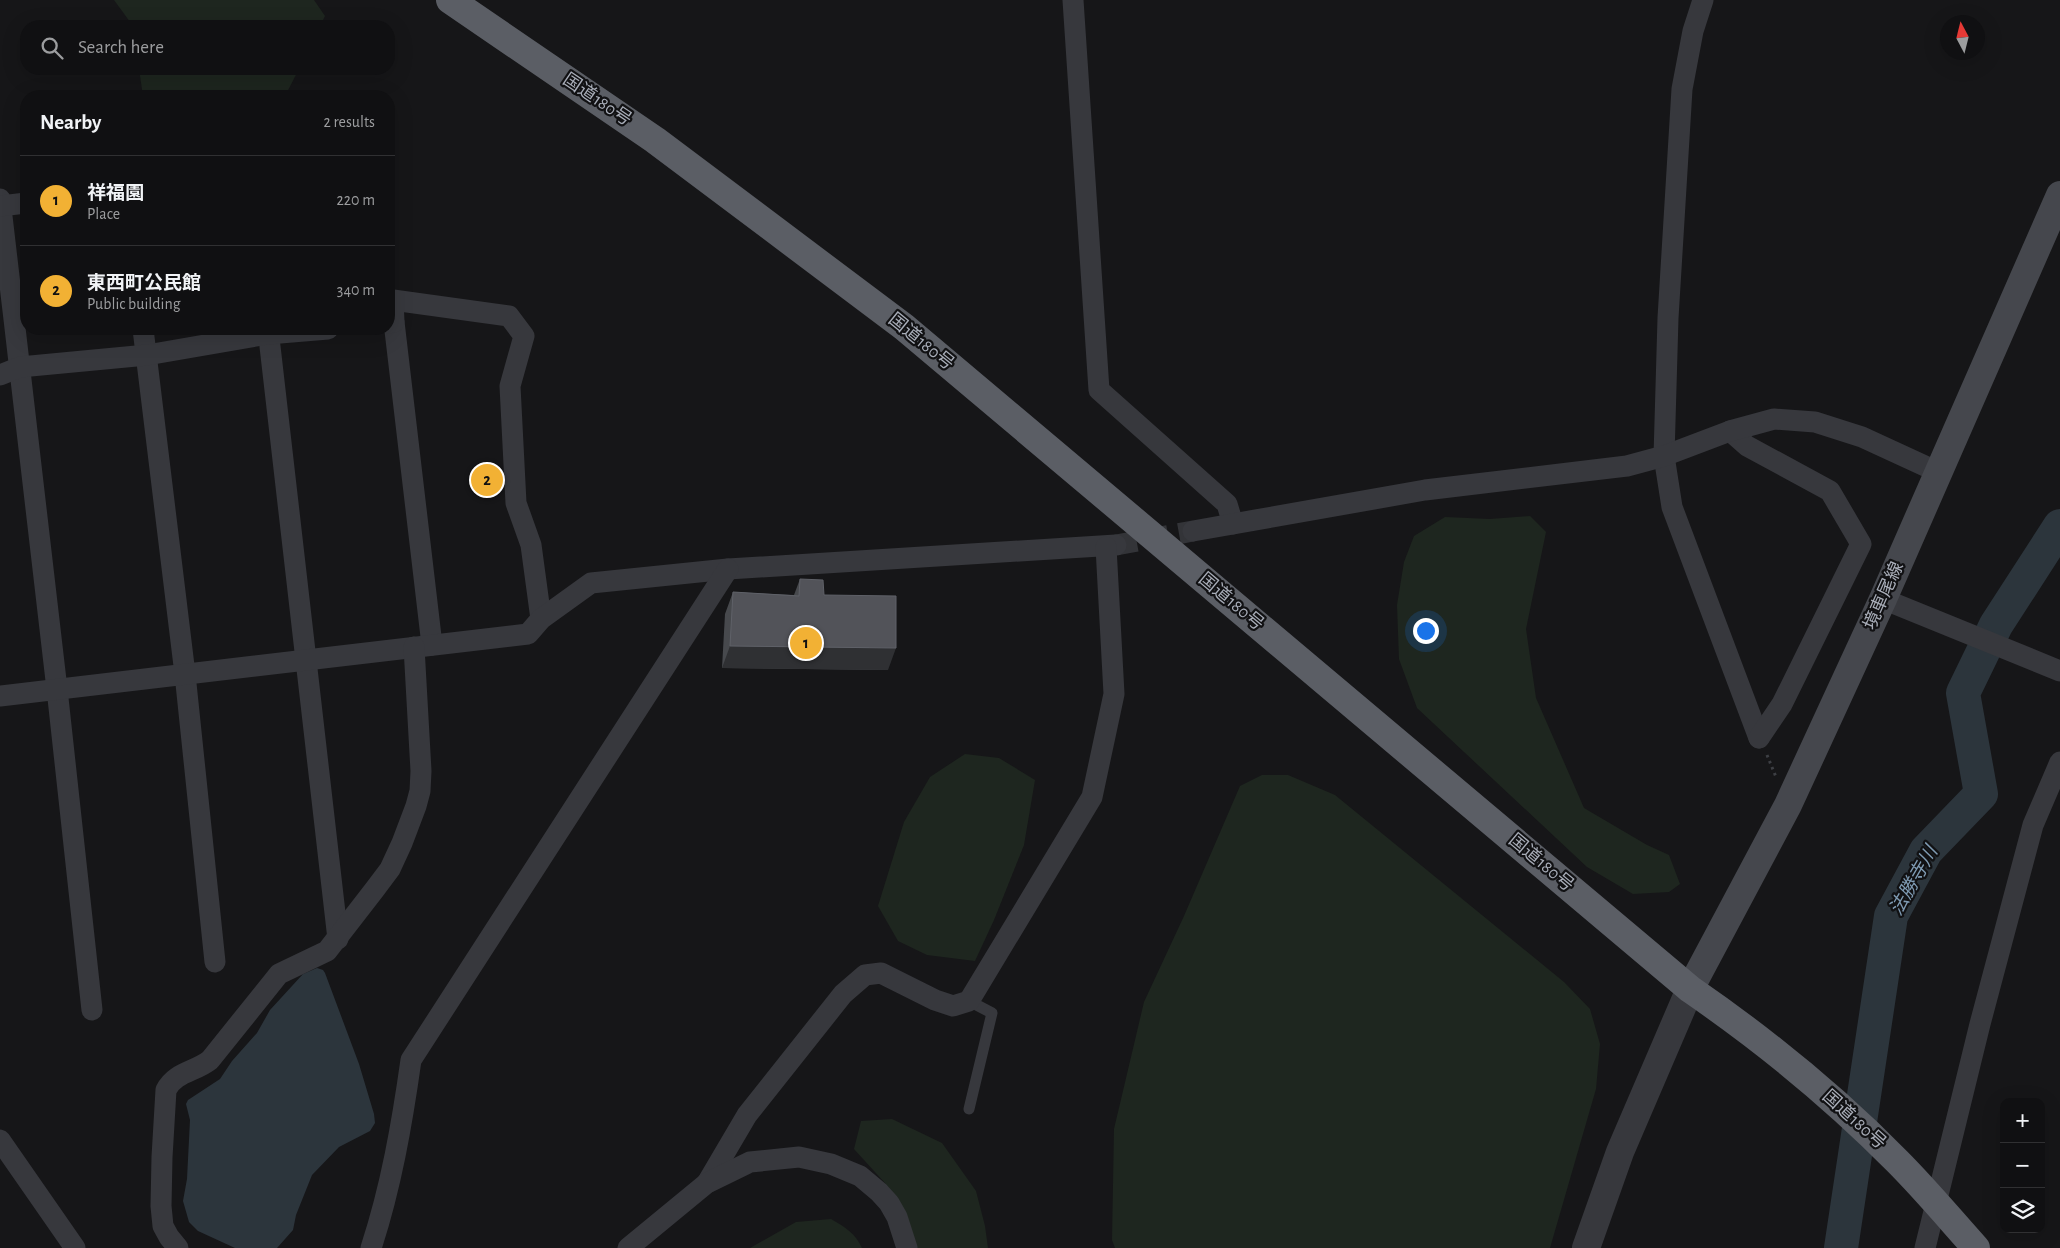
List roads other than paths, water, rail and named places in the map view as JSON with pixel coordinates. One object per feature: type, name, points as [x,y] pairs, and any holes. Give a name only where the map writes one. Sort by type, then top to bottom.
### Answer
[{"type":"highway","name":"国道180号","points":[[450,0],[655,140],[904,327],[1690,989],[1741,1024],[1808,1079],[1874,1138],[1930,1195],[1976,1248]]},
{"type":"main road","name":"境車尾線","points":[[1690,989],[1788,805],[1882,600],[2060,195]]},
{"type":"street","points":[[1073,0],[1099,390],[1227,504],[1232,524]]},
{"type":"street","points":[[1703,0],[1693,31],[1682,89],[1668,318],[1664,456],[1672,506],[1759,738],[1782,704],[1861,544],[1830,491],[1747,446],[1730,431]]},
{"type":"street","points":[[0,199],[92,1010]]},
{"type":"street","points":[[0,206],[20,204]]},
{"type":"street","points":[[395,300],[509,316],[524,336],[510,386],[516,502],[531,545],[541,619]]},
{"type":"street","points":[[145,335],[185,674],[215,962]]},
{"type":"street","points":[[0,375],[20,367],[147,355],[252,335]]},
{"type":"street","points":[[268,335],[338,939]]},
{"type":"street","points":[[167,1244],[163,1226],[161,1177],[164,1100],[170,1082],[210,1060],[280,974],[327,951],[338,939],[390,869],[402,844],[420,791],[423,646],[392,335]]},
{"type":"street","points":[[1193,531],[1425,490],[1627,466],[1664,456],[1730,431],[1774,419],[1816,422],[1862,437],[1938,472]]},
{"type":"street","points":[[0,696],[528,634],[541,619],[591,584],[728,570],[981,552],[1111,546],[1114,694],[1092,797],[969,1001],[953,1006],[935,1000],[881,973],[865,975],[843,994],[747,1115],[707,1183]]},
{"type":"street","points":[[371,1248],[380,1220],[401,1134],[412,1060],[728,570]]},
{"type":"street","points":[[1882,600],[2060,671]]},
{"type":"street","points":[[1925,1248],[1930,1195],[1980,1024],[2033,825],[2060,762]]},
{"type":"street","points":[[1586,1248],[1620,1152],[1690,989]]},
{"type":"street","points":[[0,1140],[75,1248]]},
{"type":"street","points":[[628,1248],[707,1183],[750,1162],[799,1157],[831,1164],[860,1176],[889,1203],[898,1216],[907,1248]]},
{"type":"lane","points":[[969,1001],[992,1012],[969,1109]]},
{"type":"waterway","name":"法勝寺川","points":[[1841,1248],[1891,916],[1926,851],[1981,794],[1963,693],[1996,625],[2060,526]]},
{"type":"tunnel","points":[[1116,545],[1193,531]]},
{"type":"place","name":"東西町公民館","points":[[487,480]]},
{"type":"place","name":"祥福園","points":[[806,643]]}]
